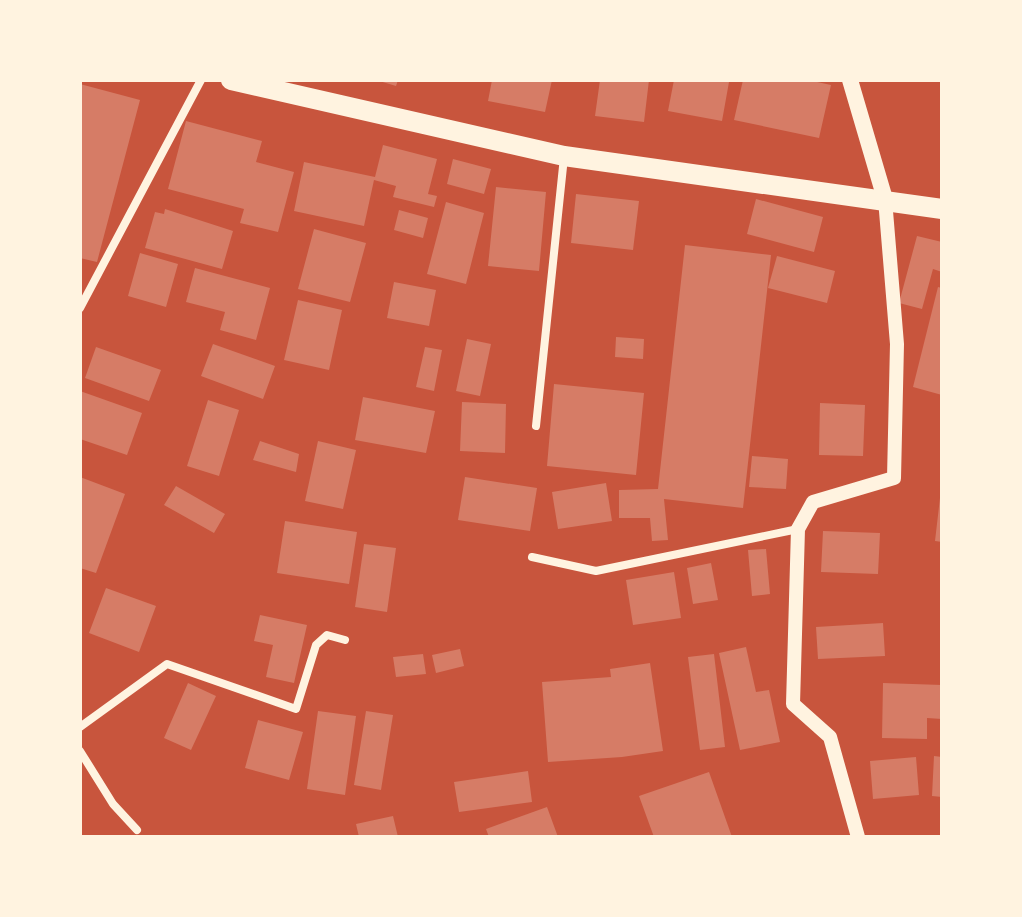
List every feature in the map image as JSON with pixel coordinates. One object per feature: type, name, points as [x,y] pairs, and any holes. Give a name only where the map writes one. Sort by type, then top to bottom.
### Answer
[{"type":"main road","points":[[231,80],[564,156],[942,209]]},
{"type":"main road","points":[[850,80],[885,199]]},
{"type":"street","points":[[80,308],[201,80]]},
{"type":"street","points":[[536,426],[564,156]]},
{"type":"street","points":[[858,837],[830,737],[793,704],[798,529],[813,502],[894,478],[897,344],[885,199]]},
{"type":"street","points":[[532,557],[596,571],[798,529]]},
{"type":"street","points":[[80,727],[167,664],[296,709],[316,645],[327,635],[345,640]]},
{"type":"street","points":[[80,751],[113,804],[137,830]]},
{"type":"building","points":[[376,80],[398,80],[396,86]]},
{"type":"building","points":[[492,80],[552,80],[545,112],[488,101]]},
{"type":"building","points":[[600,80],[649,80],[644,122],[595,116]]},
{"type":"building","points":[[674,80],[729,82],[722,121],[668,111]]},
{"type":"building","points":[[743,80],[808,80],[831,85],[819,138],[734,120]]},
{"type":"building","points":[[80,84],[140,100],[97,262],[80,258]]},
{"type":"building","points":[[186,121],[262,141],[256,162],[294,172],[278,232],[240,223],[244,209],[168,189]]},
{"type":"building","points":[[383,145],[437,159],[428,194],[437,196],[434,207],[393,197],[396,186],[374,180],[364,226],[294,211],[304,162],[375,177]]},
{"type":"building","points":[[453,159],[491,169],[484,194],[447,184]]},
{"type":"building","points":[[496,187],[546,192],[539,271],[488,266]]},
{"type":"building","points":[[576,194],[639,201],[633,250],[571,243]]},
{"type":"building","points":[[756,199],[823,217],[814,252],[747,234]]},
{"type":"building","points":[[446,202],[484,213],[466,284],[427,274]]},
{"type":"building","points":[[165,209],[233,231],[222,269],[145,248],[155,212],[164,214]]},
{"type":"building","points":[[399,210],[428,218],[423,238],[394,230]]},
{"type":"building","points":[[314,229],[366,243],[350,302],[298,289]]},
{"type":"building","points":[[917,236],[942,242],[942,272],[933,269],[922,309],[899,303]]},
{"type":"building","points":[[685,245],[771,255],[743,508],[664,499],[668,540],[652,541],[650,518],[619,518],[619,490],[658,489]]},
{"type":"building","points":[[140,253],[178,264],[166,307],[128,296]]},
{"type":"building","points":[[777,256],[835,271],[827,303],[768,288]]},
{"type":"building","points":[[195,268],[270,288],[256,340],[220,330],[225,312],[186,302]]},
{"type":"building","points":[[394,282],[436,290],[429,326],[387,318]]},
{"type":"building","points":[[938,287],[942,288],[942,395],[913,387]]},
{"type":"building","points":[[298,300],[342,310],[329,370],[284,360]]},
{"type":"building","points":[[616,337],[644,339],[643,359],[615,357]]},
{"type":"building","points":[[467,339],[491,344],[480,396],[456,391]]},
{"type":"building","points":[[213,344],[275,366],[263,399],[201,376]]},
{"type":"building","points":[[96,347],[161,370],[149,401],[85,378]]},
{"type":"building","points":[[425,347],[442,350],[434,391],[416,387]]},
{"type":"building","points":[[554,384],[644,393],[636,475],[547,466]]},
{"type":"building","points":[[80,391],[142,413],[127,455],[80,439]]},
{"type":"building","points":[[363,397],[435,411],[426,453],[355,440]]},
{"type":"building","points":[[208,400],[239,410],[219,476],[187,466]]},
{"type":"building","points":[[462,402],[506,404],[505,453],[460,451]]},
{"type":"building","points":[[820,403],[865,405],[863,456],[819,455]]},
{"type":"building","points":[[260,441],[299,454],[296,472],[253,460]]},
{"type":"building","points":[[318,441],[356,450],[343,509],[305,501]]},
{"type":"building","points":[[752,456],[788,459],[786,489],[749,487]]},
{"type":"building","points":[[80,477],[125,494],[96,573],[80,568]]},
{"type":"building","points":[[465,477],[537,488],[530,531],[458,520]]},
{"type":"building","points":[[606,483],[612,521],[558,529],[552,492]]},
{"type":"building","points":[[176,486],[225,514],[214,533],[164,505]]},
{"type":"building","points":[[942,498],[942,542],[935,541]]},
{"type":"building","points":[[285,521],[357,532],[349,584],[277,573]]},
{"type":"building","points":[[823,531],[880,533],[878,574],[821,572]]},
{"type":"building","points":[[364,544],[396,548],[387,612],[355,607]]},
{"type":"building","points":[[766,549],[770,594],[752,596],[748,550]]},
{"type":"building","points":[[711,563],[718,600],[693,604],[687,568]]},
{"type":"building","points":[[674,572],[681,618],[633,625],[626,580]]},
{"type":"building","points":[[106,588],[156,606],[139,652],[89,633]]},
{"type":"building","points":[[260,615],[307,625],[294,683],[266,677],[273,645],[254,641]]},
{"type":"building","points":[[883,623],[885,656],[818,659],[816,627]]},
{"type":"building","points":[[746,647],[756,692],[769,690],[780,742],[740,750],[719,653]]},
{"type":"building","points":[[460,649],[464,666],[436,673],[432,655]]},
{"type":"building","points":[[423,654],[426,674],[396,677],[393,657]]},
{"type":"building","points":[[714,654],[725,747],[700,750],[688,657]]},
{"type":"building","points":[[650,663],[663,751],[548,762],[542,682],[611,677],[610,669]]},
{"type":"building","points":[[188,683],[216,696],[191,750],[164,738]]},
{"type":"building","points":[[883,683],[942,685],[942,719],[927,718],[927,739],[882,738]]},
{"type":"building","points":[[318,711],[356,716],[345,795],[307,789]]},
{"type":"building","points":[[366,711],[393,715],[381,790],[354,785]]},
{"type":"building","points":[[258,720],[303,732],[289,780],[245,768]]},
{"type":"building","points":[[934,756],[942,757],[942,797],[932,796]]},
{"type":"building","points":[[916,757],[919,795],[873,799],[870,761]]},
{"type":"building","points":[[528,771],[532,802],[459,812],[454,782]]},
{"type":"building","points":[[709,772],[732,837],[654,837],[639,796]]},
{"type":"building","points":[[547,807],[558,837],[489,837],[486,829]]},
{"type":"building","points":[[393,816],[398,837],[359,837],[356,824]]}]
